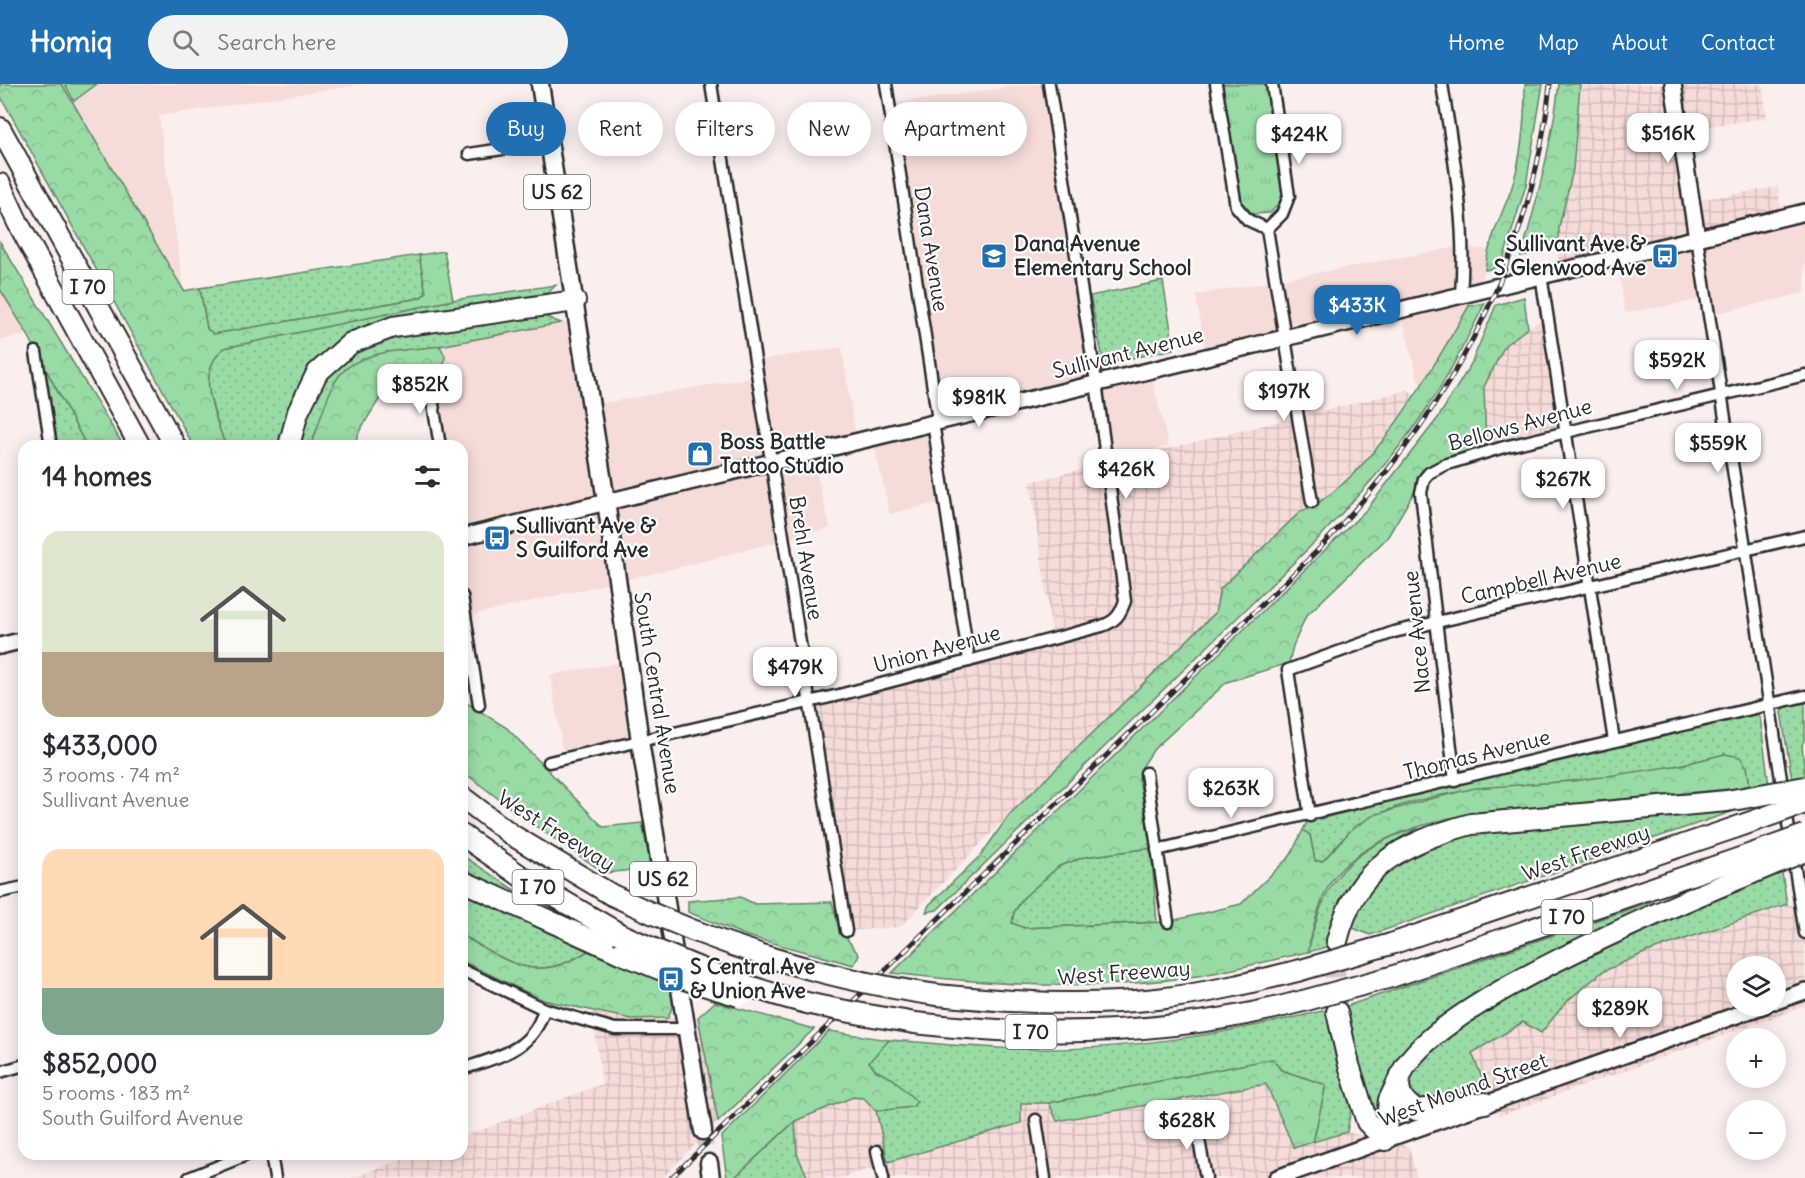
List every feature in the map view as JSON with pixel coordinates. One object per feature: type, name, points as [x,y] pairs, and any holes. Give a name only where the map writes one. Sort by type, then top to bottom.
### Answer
[{"type":"highway","name":"I 70","points":[[0,129],[172,440]]},
{"type":"highway","name":"I 70","points":[[0,184],[18,223],[137,440]]},
{"type":"highway","points":[[291,440],[298,412],[317,373],[351,342],[393,327],[575,300]]},
{"type":"highway","points":[[1337,941],[1349,904],[1368,875],[1397,852],[1434,834],[1471,824],[1727,801],[1805,787]]},
{"type":"highway","name":"West Freeway","points":[[468,803],[512,836],[612,895],[682,927],[791,965],[877,985],[937,995],[1025,1002],[1130,1001],[1239,986],[1391,944],[1805,803]]},
{"type":"highway","name":"I 70","points":[[468,839],[543,890],[618,933],[670,957],[811,1004],[915,1023],[1017,1032],[1109,1031],[1191,1024],[1303,1001],[1391,977],[1746,865],[1805,835]]},
{"type":"highway","points":[[1386,1140],[1389,1100],[1395,1084],[1416,1054],[1433,1037],[1471,1008],[1512,982],[1746,865],[1805,851]]},
{"type":"highway","points":[[468,884],[620,953],[684,979],[745,997],[771,992]]},
{"type":"highway","points":[[1337,1012],[1349,1065],[1367,1122],[1386,1140]]},
{"type":"highway","points":[[1404,1072],[1401,1085],[1402,1096],[1407,1105],[1416,1110],[1485,1103]]},
{"type":"main road","name":"South Central Avenue","points":[[540,84],[543,102]]},
{"type":"main road","name":"South Central Avenue","points":[[552,156],[606,501],[640,741],[703,1131]]},
{"type":"street","name":"Brehl Avenue","points":[[711,84],[846,931]]},
{"type":"street","name":"Dana Avenue","points":[[886,84],[969,661]]},
{"type":"street","points":[[1049,84],[1096,382]]},
{"type":"street","points":[[1216,84],[1236,206],[1248,220],[1267,228]]},
{"type":"street","points":[[1267,228],[1282,214],[1289,196],[1272,84]]},
{"type":"street","points":[[1442,84],[1462,212],[1464,263],[1461,294]]},
{"type":"street","points":[[1672,84],[1805,933]]},
{"type":"street","points":[[469,154],[486,151]]},
{"type":"street","name":"Sullivant Avenue","points":[[468,536],[770,460],[1805,212]]},
{"type":"street","points":[[1267,228],[1312,502]]},
{"type":"street","points":[[1541,275],[1614,741]]},
{"type":"street","points":[[36,352],[50,440]]},
{"type":"street","name":"Bellows Avenue","points":[[1424,478],[1444,465],[1504,447],[1805,375]]},
{"type":"street","points":[[429,380],[439,440]]},
{"type":"street","name":"Union Avenue","points":[[549,762],[810,701],[1113,622],[1120,615],[1125,602],[1096,382]]},
{"type":"street","name":"Nace Avenue","points":[[1424,478],[1421,493],[1455,781]]},
{"type":"street","name":"Campbell Avenue","points":[[1310,816],[1288,670],[1394,632],[1805,536]]},
{"type":"street","points":[[468,637],[478,705]]},
{"type":"street","points":[[0,646],[18,642]]},
{"type":"street","name":"Thomas Avenue","points":[[1157,850],[1310,816],[1805,696]]},
{"type":"street","points":[[1146,772],[1167,922]]},
{"type":"street","points":[[0,892],[18,888]]},
{"type":"street","points":[[468,973],[544,1009],[615,1029],[687,1029]]},
{"type":"street","points":[[1786,998],[1805,991]]},
{"type":"street","points":[[468,1067],[512,1051],[523,1044],[540,1023],[544,1009]]},
{"type":"street","name":"West Mound Street","points":[[1277,1178],[1734,1016]]},
{"type":"street","points":[[0,1072],[18,1067]]},
{"type":"street","points":[[1195,1118],[1206,1178]]},
{"type":"street","points":[[1036,1120],[1045,1178]]},
{"type":"street","points":[[877,1151],[883,1178]]},
{"type":"street","points":[[189,1178],[234,1160]]},
{"type":"street","points":[[272,1160],[275,1178]]},
{"type":"shaded area","points":[[62,84],[364,84],[159,116],[184,291]]},
{"type":"shaded area","name":"Dana Avenue Elementary School","points":[[1032,84],[1049,84],[1096,382],[1150,370],[1169,446],[1106,462],[1096,383],[938,420],[897,156],[1027,156],[1027,102],[903,102]]},
{"type":"shaded area","points":[[1580,84],[1762,84],[1767,118],[1680,130],[1691,201],[1778,187],[1782,217],[1558,271],[1559,227],[1573,170]]},
{"type":"shaded area","points":[[1805,212],[1805,293],[1709,315],[1706,299],[1625,313],[1617,257]]},
{"type":"shaded area","points":[[1463,246],[1487,250],[1485,270],[1469,306],[1423,384],[1418,380],[1400,309],[1206,356],[1196,295]]},
{"type":"shaded area","points":[[0,289],[28,335],[0,340]]},
{"type":"shaded area","points":[[1547,315],[1566,433],[1487,453],[1484,387],[1505,345]]},
{"type":"shaded area","points":[[578,321],[591,405],[756,377],[754,361],[842,347],[856,440],[811,451],[830,528],[701,562],[468,616],[468,440],[439,440],[429,380],[445,356],[440,346]]},
{"type":"shaded area","points":[[1408,390],[1415,396],[1367,458],[1336,490],[1313,507],[1300,513],[1220,589],[1215,613],[1009,815],[900,927],[846,931],[810,701],[1053,639],[1030,482]]},
{"type":"shaded area","points":[[933,422],[945,501],[890,514],[872,436]]},
{"type":"shaded area","points":[[628,661],[640,741],[564,758],[550,675]]},
{"type":"shaded area","points":[[1805,899],[1805,1006],[1786,1013],[1786,956],[1726,956],[1726,1016],[1777,1016],[1744,1028],[1726,1028],[1726,1034],[1499,1116],[1472,1053],[1523,1022],[1541,1032],[1566,1002],[1602,972],[1644,953]]},
{"type":"shaded area","points":[[592,1012],[631,1019],[698,1017],[718,1122],[662,1178],[352,1178],[401,1160],[468,1160],[468,1135],[602,1084]]},
{"type":"shaded area","points":[[1266,1084],[1294,1148],[1347,1132],[1409,1147],[1417,1178],[879,1178],[876,1167],[841,1178],[808,1178],[797,1154],[795,1121],[853,1097],[864,1098],[876,1111],[888,1161],[1021,1103],[1049,1103],[1057,1121]]},
{"type":"green space","points":[[0,84],[62,84],[184,291],[200,288],[207,329],[214,334],[420,298],[426,293],[419,255],[444,251],[453,300],[224,348],[215,358],[208,382],[212,407],[223,440],[190,440],[0,95]]},
{"type":"green space","points":[[65,84],[97,84],[74,101]]},
{"type":"green space","points":[[1221,84],[1267,84],[1283,188],[1282,200],[1270,213],[1253,214],[1240,202]]},
{"type":"green space","points":[[1525,84],[1543,84],[1526,185],[1501,267],[1485,270],[1492,239],[1511,190],[1518,164]]},
{"type":"green space","points":[[1559,84],[1580,84],[1573,170],[1559,227],[1559,239],[1536,253],[1521,256],[1544,170]]},
{"type":"green space","points":[[0,242],[120,440],[83,440],[28,335],[0,289]]},
{"type":"green space","points":[[419,255],[426,293],[419,298],[214,334],[207,329],[200,288]]},
{"type":"green space","points":[[1163,281],[1174,349],[1104,364],[1090,296]]},
{"type":"green space","points":[[556,285],[548,293],[387,320],[362,328],[337,343],[286,440],[223,440],[212,407],[208,382],[215,358],[224,348],[453,300]]},
{"type":"green space","points":[[1524,297],[1528,328],[1505,345],[1484,387],[1486,447],[1447,457],[1429,467],[1387,538],[1306,616],[1293,646],[1289,663],[1227,682],[1154,749],[1142,767],[1139,778],[1151,848],[1084,857],[1059,866],[1023,898],[1014,912],[1012,923],[1024,928],[1167,922],[1241,904],[1290,856],[1303,830],[1310,835],[1315,861],[1323,861],[1353,828],[1374,815],[1475,788],[1574,781],[1681,765],[1725,754],[1740,757],[1747,767],[1750,787],[1483,812],[1421,826],[1379,843],[1344,867],[1326,890],[1319,907],[1308,952],[1239,968],[1159,981],[1083,985],[968,981],[892,973],[1367,509],[1438,418],[1471,364],[1496,305]]},
{"type":"green space","points":[[1485,303],[1432,401],[1386,464],[1345,510],[1317,540],[937,910],[926,912],[929,905],[982,854],[1009,815],[1215,613],[1220,589],[1300,512],[1326,497],[1351,477],[1374,451],[1417,392],[1469,306]]},
{"type":"green space","points":[[539,314],[561,323],[440,346],[378,354],[335,382],[313,440],[300,440],[310,406],[328,376],[354,353],[392,337]]},
{"type":"green space","points":[[440,346],[445,356],[443,376],[385,390],[356,440],[313,440],[324,406],[342,372],[366,357]]},
{"type":"green space","points":[[45,368],[83,440],[56,440]]},
{"type":"green space","points":[[1805,702],[1805,737],[1802,745],[1805,776],[1792,779],[1781,712],[1786,707]]},
{"type":"green space","points":[[468,704],[507,728],[603,827],[642,823],[651,868],[605,873],[525,819],[468,776]]},
{"type":"green space","points":[[1753,715],[1760,717],[1769,785],[1750,787],[1747,767],[1725,754],[1629,774],[1471,790],[1421,800],[1366,820],[1346,836],[1323,861],[1315,861],[1310,835],[1303,830],[1307,822],[1577,755]]},
{"type":"green space","points":[[1735,806],[1737,810],[1370,935],[1348,926],[1366,890],[1405,855],[1481,829]]},
{"type":"green space","points":[[1419,827],[1382,850],[1356,874],[1339,905],[1327,947],[1308,952],[1322,906],[1342,871],[1356,857],[1373,846]]},
{"type":"green space","points":[[1151,848],[1157,922],[1023,928],[1012,923],[1014,912],[1023,898],[1059,866],[1084,857]]},
{"type":"green space","points":[[468,859],[543,909],[468,878]]},
{"type":"green space","points":[[1782,873],[1787,904],[1644,953],[1602,972],[1566,1002],[1541,1033],[1523,1022],[1472,1053],[1485,1085],[1435,1101],[1410,1100],[1410,1078],[1428,1051],[1465,1022],[1517,991],[1577,961],[1639,932]]},
{"type":"green space","points":[[468,894],[588,951],[553,967],[538,968],[523,966],[494,954],[468,939]]},
{"type":"green space","points":[[740,897],[755,904],[832,902],[839,928],[859,955],[854,965],[747,936],[688,912],[688,901]]},
{"type":"green space","points":[[1653,901],[1655,907],[1530,964],[1459,1005],[1430,1025],[1411,1042],[1396,1065],[1389,1081],[1380,1116],[1377,1115],[1357,1061],[1344,1007]]},
{"type":"green space","points":[[468,939],[509,961],[538,968],[553,967],[588,951],[671,985],[673,1005],[668,1018],[631,1019],[543,1000],[468,964]]},
{"type":"green space","points":[[715,1002],[814,1029],[718,1122],[698,1017]]},
{"type":"green space","points":[[1327,1010],[1335,1054],[1351,1109],[1347,1132],[1313,1142],[1326,1085],[1281,1070],[1272,1059],[1049,1103],[1021,1103],[1021,1123],[888,1162],[876,1111],[912,1107],[893,1079],[876,1071],[869,1062],[889,1040],[974,1047],[1063,1049],[1101,1047],[1215,1033]]},
{"type":"green space","points":[[829,1031],[889,1040],[869,1062],[876,1071],[893,1079],[917,1102],[912,1107],[876,1111],[864,1098],[853,1097],[795,1121],[734,1178],[727,1178],[721,1137]]},
{"type":"green space","points":[[1272,1059],[1281,1070],[1326,1085],[1313,1142],[1294,1148],[1266,1084],[1057,1121],[1049,1103]]},
{"type":"green space","points":[[795,1121],[797,1154],[808,1178],[734,1178]]},
{"type":"tunnel","points":[[1337,944],[1335,973],[1337,1007]]},
{"type":"tunnel","points":[[703,1131],[709,1163]]},
{"type":"railway","points":[[671,1178],[1317,551],[1404,449],[1441,394],[1474,337],[1501,278],[1523,216],[1540,152],[1550,84]]},
{"type":"place","name":"Dana Avenue Elementary School","points":[[994,256]]},
{"type":"place","name":"Sullivant Ave & S Glenwood Ave","points":[[1665,256]]},
{"type":"place","name":"Boss Battle Tattoo Studio","points":[[700,454]]},
{"type":"place","name":"Sullivant Ave & S Guilford Ave","points":[[497,538]]},
{"type":"place","name":"S Central Ave & Union Ave","points":[[671,979]]}]
